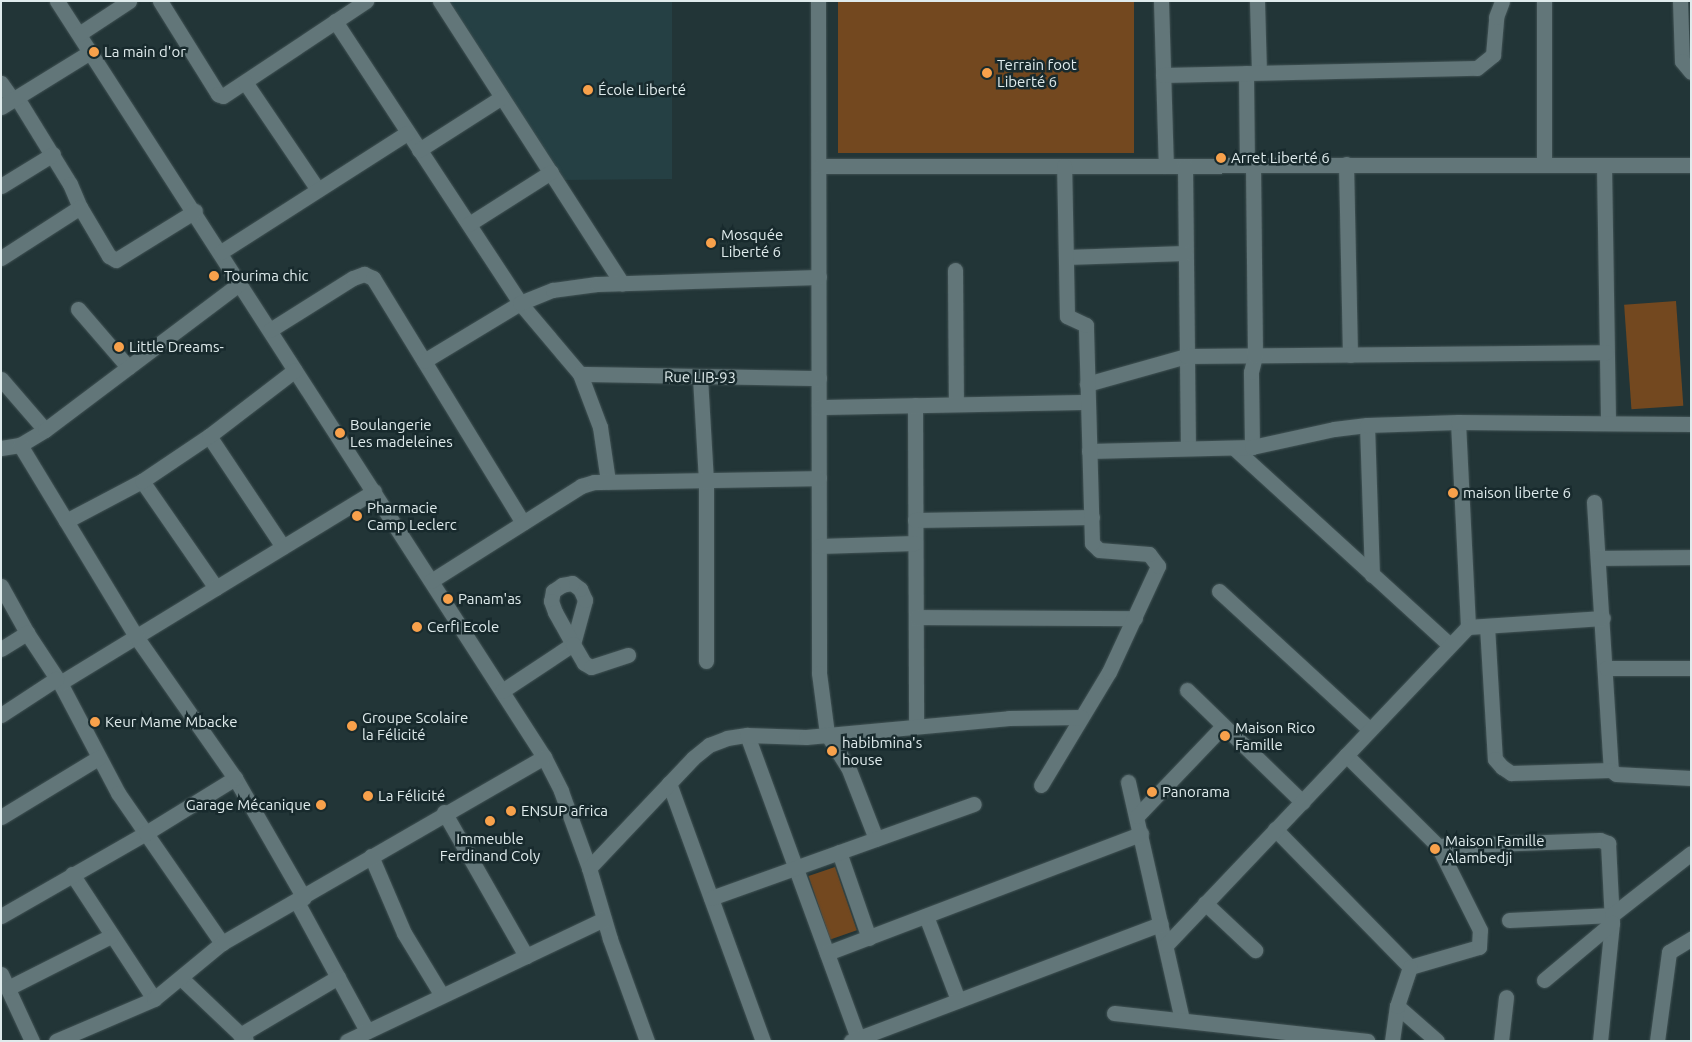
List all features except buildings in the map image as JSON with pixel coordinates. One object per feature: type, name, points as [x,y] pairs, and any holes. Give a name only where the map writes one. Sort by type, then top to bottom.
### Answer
[{"type":"street","points":[[57,1],[221,252],[544,757],[561,791],[589,868],[604,919],[647,1041]]},
{"type":"street","points":[[79,34],[129,1]]},
{"type":"street","points":[[160,1],[218,94],[228,94],[366,1]]},
{"type":"street","points":[[440,1],[622,283]]},
{"type":"street","points":[[818,1],[820,166],[819,673],[827,734],[848,768],[876,839]]},
{"type":"street","points":[[1161,1],[1166,166]]},
{"type":"street","points":[[1252,447],[1251,372],[1255,356],[1250,165],[1252,72],[1257,1]]},
{"type":"street","points":[[1163,75],[1477,68],[1493,55],[1496,17],[1502,1]]},
{"type":"street","points":[[1544,1],[1544,164]]},
{"type":"street","points":[[1680,1],[1682,61],[1691,72]]},
{"type":"street","points":[[335,21],[520,303],[580,374],[600,428],[608,481]]},
{"type":"street","points":[[10,102],[90,52]]},
{"type":"street","points":[[245,82],[318,190]]},
{"type":"street","points":[[1,83],[10,102],[53,154],[76,193],[80,207],[110,256],[116,260],[194,211]]},
{"type":"street","points":[[419,150],[502,97]]},
{"type":"street","points":[[221,252],[407,133]]},
{"type":"street","points":[[1,186],[53,154]]},
{"type":"street","points":[[1346,164],[1350,355]]},
{"type":"street","points":[[1604,165],[1608,423]]},
{"type":"street","points":[[820,166],[1691,165]]},
{"type":"street","points":[[1041,785],[1109,672],[1158,566],[1149,554],[1094,548],[1087,402],[1086,325],[1067,316],[1064,166]]},
{"type":"street","points":[[1185,166],[1188,447]]},
{"type":"street","points":[[468,224],[551,172]]},
{"type":"street","points":[[1,258],[80,207]]},
{"type":"street","points":[[1066,257],[1185,254]]},
{"type":"street","points":[[955,270],[956,404]]},
{"type":"street","points":[[270,330],[364,274],[373,278],[523,522]]},
{"type":"street","points":[[424,361],[520,303],[554,290],[622,283],[819,277]]},
{"type":"street","points":[[1,448],[20,445],[45,430],[240,283]]},
{"type":"street","points":[[78,309],[128,368]]},
{"type":"street","points":[[1087,384],[1186,356],[1606,352]]},
{"type":"street","points":[[66,521],[142,481],[209,436],[295,370]]},
{"type":"street","name":"Rue LIB-93","points":[[580,374],[819,378]]},
{"type":"street","points":[[700,377],[706,480],[706,661]]},
{"type":"street","points":[[1,379],[45,430]]},
{"type":"street","points":[[819,406],[1087,402]]},
{"type":"street","points":[[914,405],[916,726]]},
{"type":"street","points":[[1458,422],[1468,627]]},
{"type":"street","points":[[1089,451],[1188,447],[1252,447],[1334,429],[1367,425],[1458,422],[1691,424]]},
{"type":"street","points":[[1367,425],[1372,575]]},
{"type":"street","points":[[209,436],[283,547]]},
{"type":"street","points":[[20,445],[137,638],[234,778],[300,900],[338,977],[368,1030]]},
{"type":"street","points":[[1234,448],[1450,645]]},
{"type":"street","points":[[431,582],[581,486],[608,481],[819,478]]},
{"type":"street","points":[[142,481],[216,588]]},
{"type":"street","points":[[1,715],[58,681],[137,638],[374,492]]},
{"type":"street","points":[[1594,502],[1603,618],[1611,770]]},
{"type":"street","points":[[915,520],[1092,517]]},
{"type":"street","points":[[819,546],[915,543]]},
{"type":"street","points":[[1598,558],[1691,557]]},
{"type":"street","points":[[1,586],[26,633],[58,681],[98,758],[146,834],[222,943]]},
{"type":"street","points":[[1219,591],[1370,730]]},
{"type":"street","points":[[916,617],[1135,618]]},
{"type":"street","points":[[1166,944],[1468,627],[1603,618]]},
{"type":"street","points":[[1487,626],[1495,759],[1502,767],[1511,773],[1611,770],[1616,774],[1691,778]]},
{"type":"street","points":[[1,649],[26,633]]},
{"type":"street","points":[[502,691],[573,644],[584,663],[591,667],[628,655]]},
{"type":"street","points":[[1606,668],[1691,668]]},
{"type":"street","points":[[1187,690],[1302,802]]},
{"type":"street","points":[[589,868],[669,783],[709,745],[747,735],[781,737],[1009,718],[1081,717]]},
{"type":"street","points":[[1137,816],[1223,726]]},
{"type":"street","points":[[747,735],[827,954],[856,1040],[1161,924]]},
{"type":"street","points":[[1346,755],[1438,846],[1480,930],[1479,947],[1410,967]]},
{"type":"street","points":[[56,1041],[154,999],[182,979],[222,943],[300,900],[444,812],[544,757]]},
{"type":"street","points":[[1,817],[98,758]]},
{"type":"street","points":[[1,916],[72,874],[146,834],[234,778]]},
{"type":"street","points":[[1128,782],[1182,1019]]},
{"type":"street","points":[[669,783],[764,1041]]},
{"type":"street","points":[[711,898],[974,804]]},
{"type":"street","points":[[444,812],[526,956]]},
{"type":"street","points":[[1275,829],[1410,967]]},
{"type":"street","points":[[827,954],[1141,834]]},
{"type":"street","points":[[1438,846],[1604,840],[1610,847],[1612,919],[1600,1041]]},
{"type":"street","points":[[839,852],[869,938]]},
{"type":"street","points":[[1544,980],[1612,919],[1691,853]]},
{"type":"street","points":[[371,856],[404,933],[441,994]]},
{"type":"street","points":[[72,874],[154,999]]},
{"type":"street","points":[[1205,903],[1255,950]]},
{"type":"street","points":[[926,916],[958,1000]]},
{"type":"street","points":[[347,1041],[441,994],[604,919]]},
{"type":"street","points":[[1509,920],[1612,919]]},
{"type":"street","points":[[32,1041],[5,981],[111,936]]},
{"type":"street","points":[[1657,1041],[1669,952],[1691,939]]},
{"type":"street","points":[[1392,1041],[1398,1006],[1410,967]]},
{"type":"street","points":[[182,979],[243,1038],[338,977]]},
{"type":"street","points":[[1501,1041],[1506,997]]},
{"type":"street","points":[[1398,1006],[1437,1041]]},
{"type":"street","points":[[1114,1014],[1182,1019],[1367,1041]]},
{"type":"shaded area","name":"École Liberté","points":[[446,1],[672,1],[672,179],[561,180]]},
{"type":"shaded area","name":"Terrain foot Liberté 6","points":[[838,1],[1134,1],[1134,153],[838,153]]},
{"type":"shaded area","points":[[1676,301],[1683,406],[1631,409],[1624,305]]},
{"type":"shaded area","points":[[835,867],[857,930],[830,939],[809,876]]},
{"type":"place","name":"La main d'or","points":[[94,52]]},
{"type":"place","name":"Terrain foot Liberté 6","points":[[987,73]]},
{"type":"place","name":"École Liberté","points":[[588,90]]},
{"type":"place","name":"Arret Liberté 6","points":[[1221,158]]},
{"type":"place","name":"Mosquée Liberté 6","points":[[711,243]]},
{"type":"place","name":"Tourima chic","points":[[214,276]]},
{"type":"place","name":"Little Dreams-","points":[[119,347]]},
{"type":"place","name":"Boulangerie Les madeleines","points":[[340,433]]},
{"type":"place","name":"maison liberte 6","points":[[1453,493]]},
{"type":"place","name":"Pharmacie Camp Leclerc","points":[[357,516]]},
{"type":"place","name":"Panam'as","points":[[448,599]]},
{"type":"place","name":"Cerfi Ecole","points":[[417,627]]},
{"type":"place","name":"Keur Mame Mbacke","points":[[95,722]]},
{"type":"place","name":"Groupe Scolaire la Félicité","points":[[352,726]]},
{"type":"place","name":"Maison Rico Famille","points":[[1225,736]]},
{"type":"place","name":"habibmina's house","points":[[832,751]]},
{"type":"place","name":"Panorama","points":[[1152,792]]},
{"type":"place","name":"La Félicité","points":[[368,796]]},
{"type":"place","name":"Garage Mécanique","points":[[321,805]]},
{"type":"place","name":"ENSUP africa","points":[[511,811]]},
{"type":"place","name":"Immeuble Ferdinand Coly","points":[[490,821]]},
{"type":"place","name":"Maison Famille Alambedji","points":[[1435,849]]}]
